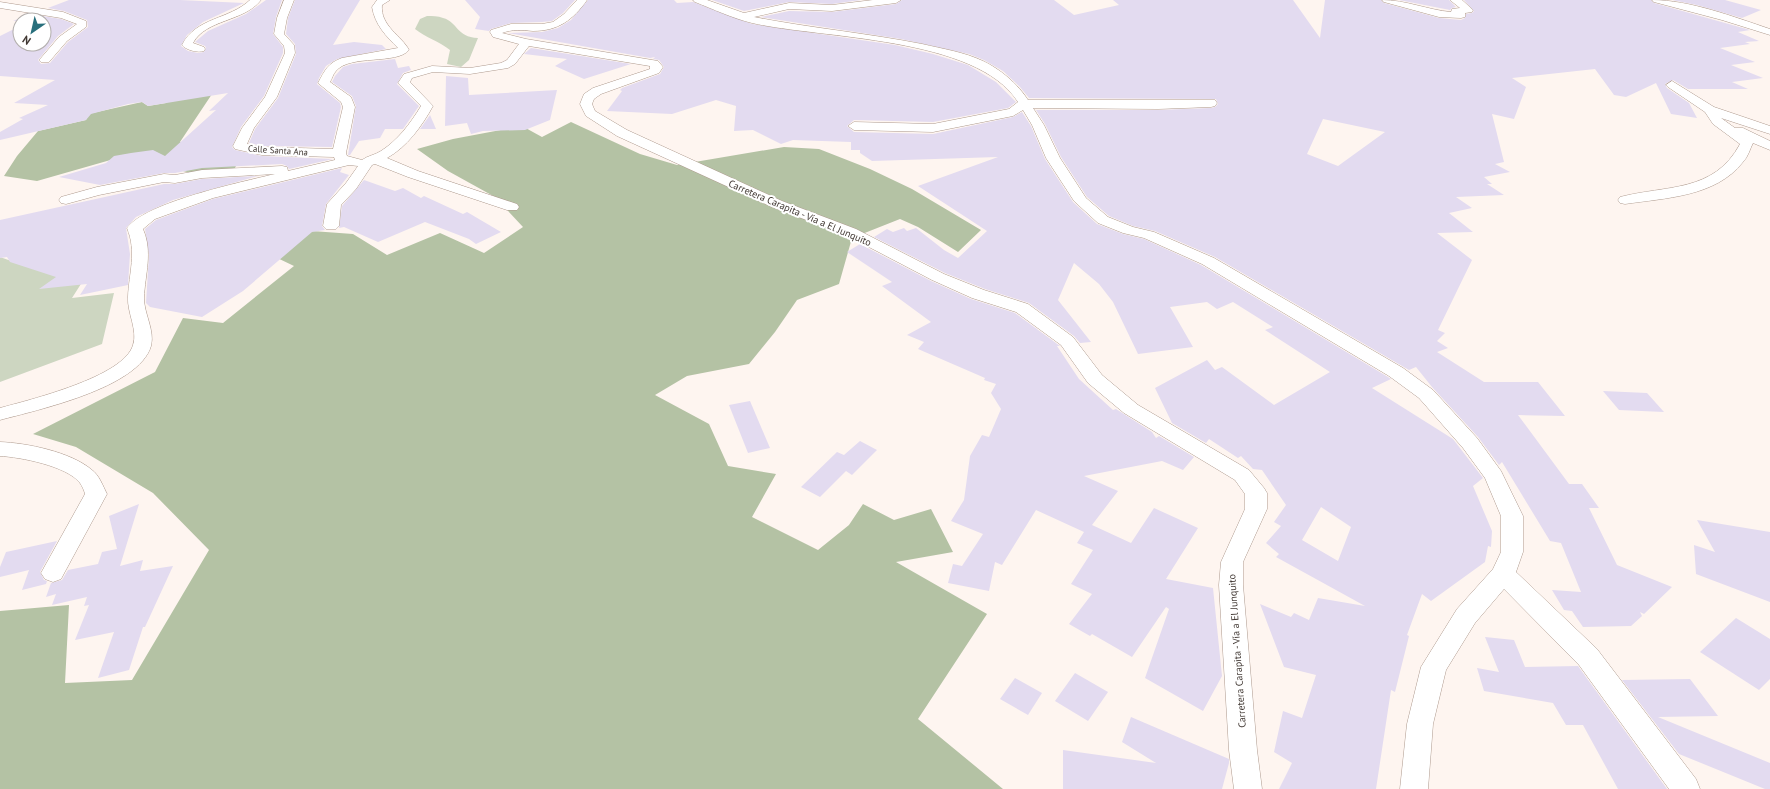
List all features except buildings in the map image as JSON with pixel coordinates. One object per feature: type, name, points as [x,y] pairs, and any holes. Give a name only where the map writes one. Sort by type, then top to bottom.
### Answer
[{"type":"street","points":[[0,4],[16,0]]},
{"type":"street","points":[[200,48],[187,45],[188,39],[197,31],[246,10],[256,0]]},
{"type":"street","name":"Calle Santa Ana","points":[[289,0],[282,18],[279,34],[289,45],[290,53],[269,100],[243,134],[240,146],[262,151],[343,157]]},
{"type":"street","points":[[343,157],[349,108],[347,100],[324,84],[329,71],[339,62],[384,56],[404,50],[403,46],[392,38],[378,14],[376,6],[385,0]]},
{"type":"street","name":"Carretera Carapita - Vía a El Junquito","points":[[582,0],[564,19],[557,24],[540,27],[512,26],[495,32],[497,35],[526,42],[654,63],[657,67],[655,71],[597,91],[588,97],[586,104],[590,113],[622,133],[659,149],[724,181],[777,204],[850,232],[938,277],[978,294],[1022,308],[1067,341],[1095,379],[1131,409],[1242,475],[1256,492],[1256,509],[1232,562],[1231,585],[1243,750],[1248,789]]},
{"type":"street","points":[[698,0],[742,17],[771,23],[877,38],[957,55],[980,64],[998,76],[1017,92],[1023,104],[1038,125],[1053,158],[1082,201],[1103,220],[1128,230],[1149,235],[1208,261],[1396,372],[1426,394],[1470,443],[1494,476],[1512,516],[1512,552],[1503,574],[1466,616],[1434,667],[1420,724],[1414,789]]},
{"type":"street","points":[[742,17],[789,6],[832,8],[896,0]]},
{"type":"street","points":[[1387,0],[1439,14],[1461,15],[1423,0]]},
{"type":"street","points":[[1454,11],[1468,10],[1455,0]]},
{"type":"street","points":[[1657,0],[1726,18],[1770,32]]},
{"type":"street","points":[[0,4],[63,15],[82,23],[81,27],[63,39],[45,60]]},
{"type":"street","points":[[331,226],[334,204],[351,186],[371,160],[392,150],[423,115],[427,106],[404,83],[408,76],[432,69],[470,71],[504,66],[511,62],[526,42]]},
{"type":"street","points":[[1625,200],[1684,191],[1718,179],[1733,168],[1744,152],[1747,143],[1713,115],[1672,85]]},
{"type":"street","points":[[854,126],[933,128],[1013,112],[1023,104],[1158,105],[1211,102]]},
{"type":"street","points":[[1713,115],[1770,130]]},
{"type":"street","points":[[1713,115],[1770,146]]},
{"type":"street","points":[[0,414],[80,391],[110,375],[134,358],[142,346],[142,324],[135,299],[140,267],[138,234],[135,228],[143,220],[150,216],[208,195],[317,169],[343,157],[371,160],[512,207]]},
{"type":"street","points":[[66,200],[120,186],[164,178],[175,179],[202,174],[249,170],[317,169]]},
{"type":"street","points":[[0,449],[10,449],[65,463],[86,476],[96,494],[53,572]]},
{"type":"street","points":[[1503,574],[1588,657],[1686,789]]},
{"type":"green space","points":[[427,16],[439,17],[448,20],[465,35],[478,38],[469,60],[461,67],[447,64],[450,50],[415,29],[420,19]]},
{"type":"green space","points":[[234,61],[180,142],[241,155],[235,168],[196,174],[121,157],[37,181],[4,176],[17,156],[38,131],[86,120],[88,114],[142,102],[148,106],[166,103]]},
{"type":"green space","points":[[571,122],[640,154],[677,165],[784,147],[819,149],[870,169],[912,189],[981,230],[958,252],[918,227],[900,219],[852,238],[839,284],[797,300],[775,332],[749,364],[687,376],[655,395],[709,424],[728,466],[776,474],[752,517],[818,550],[849,525],[863,504],[894,520],[931,509],[953,552],[896,562],[987,614],[918,719],[1003,789],[0,789],[0,611],[69,605],[65,683],[132,680],[209,550],[153,493],[76,447],[33,434],[155,372],[183,318],[223,323],[294,266],[246,243],[312,231],[353,234],[387,255],[440,233],[484,253],[523,227],[495,197],[448,171],[417,149],[453,139],[522,126],[542,137]]},
{"type":"green space","points":[[0,257],[14,262],[86,276],[72,298],[114,293],[102,344],[0,382]]}]
